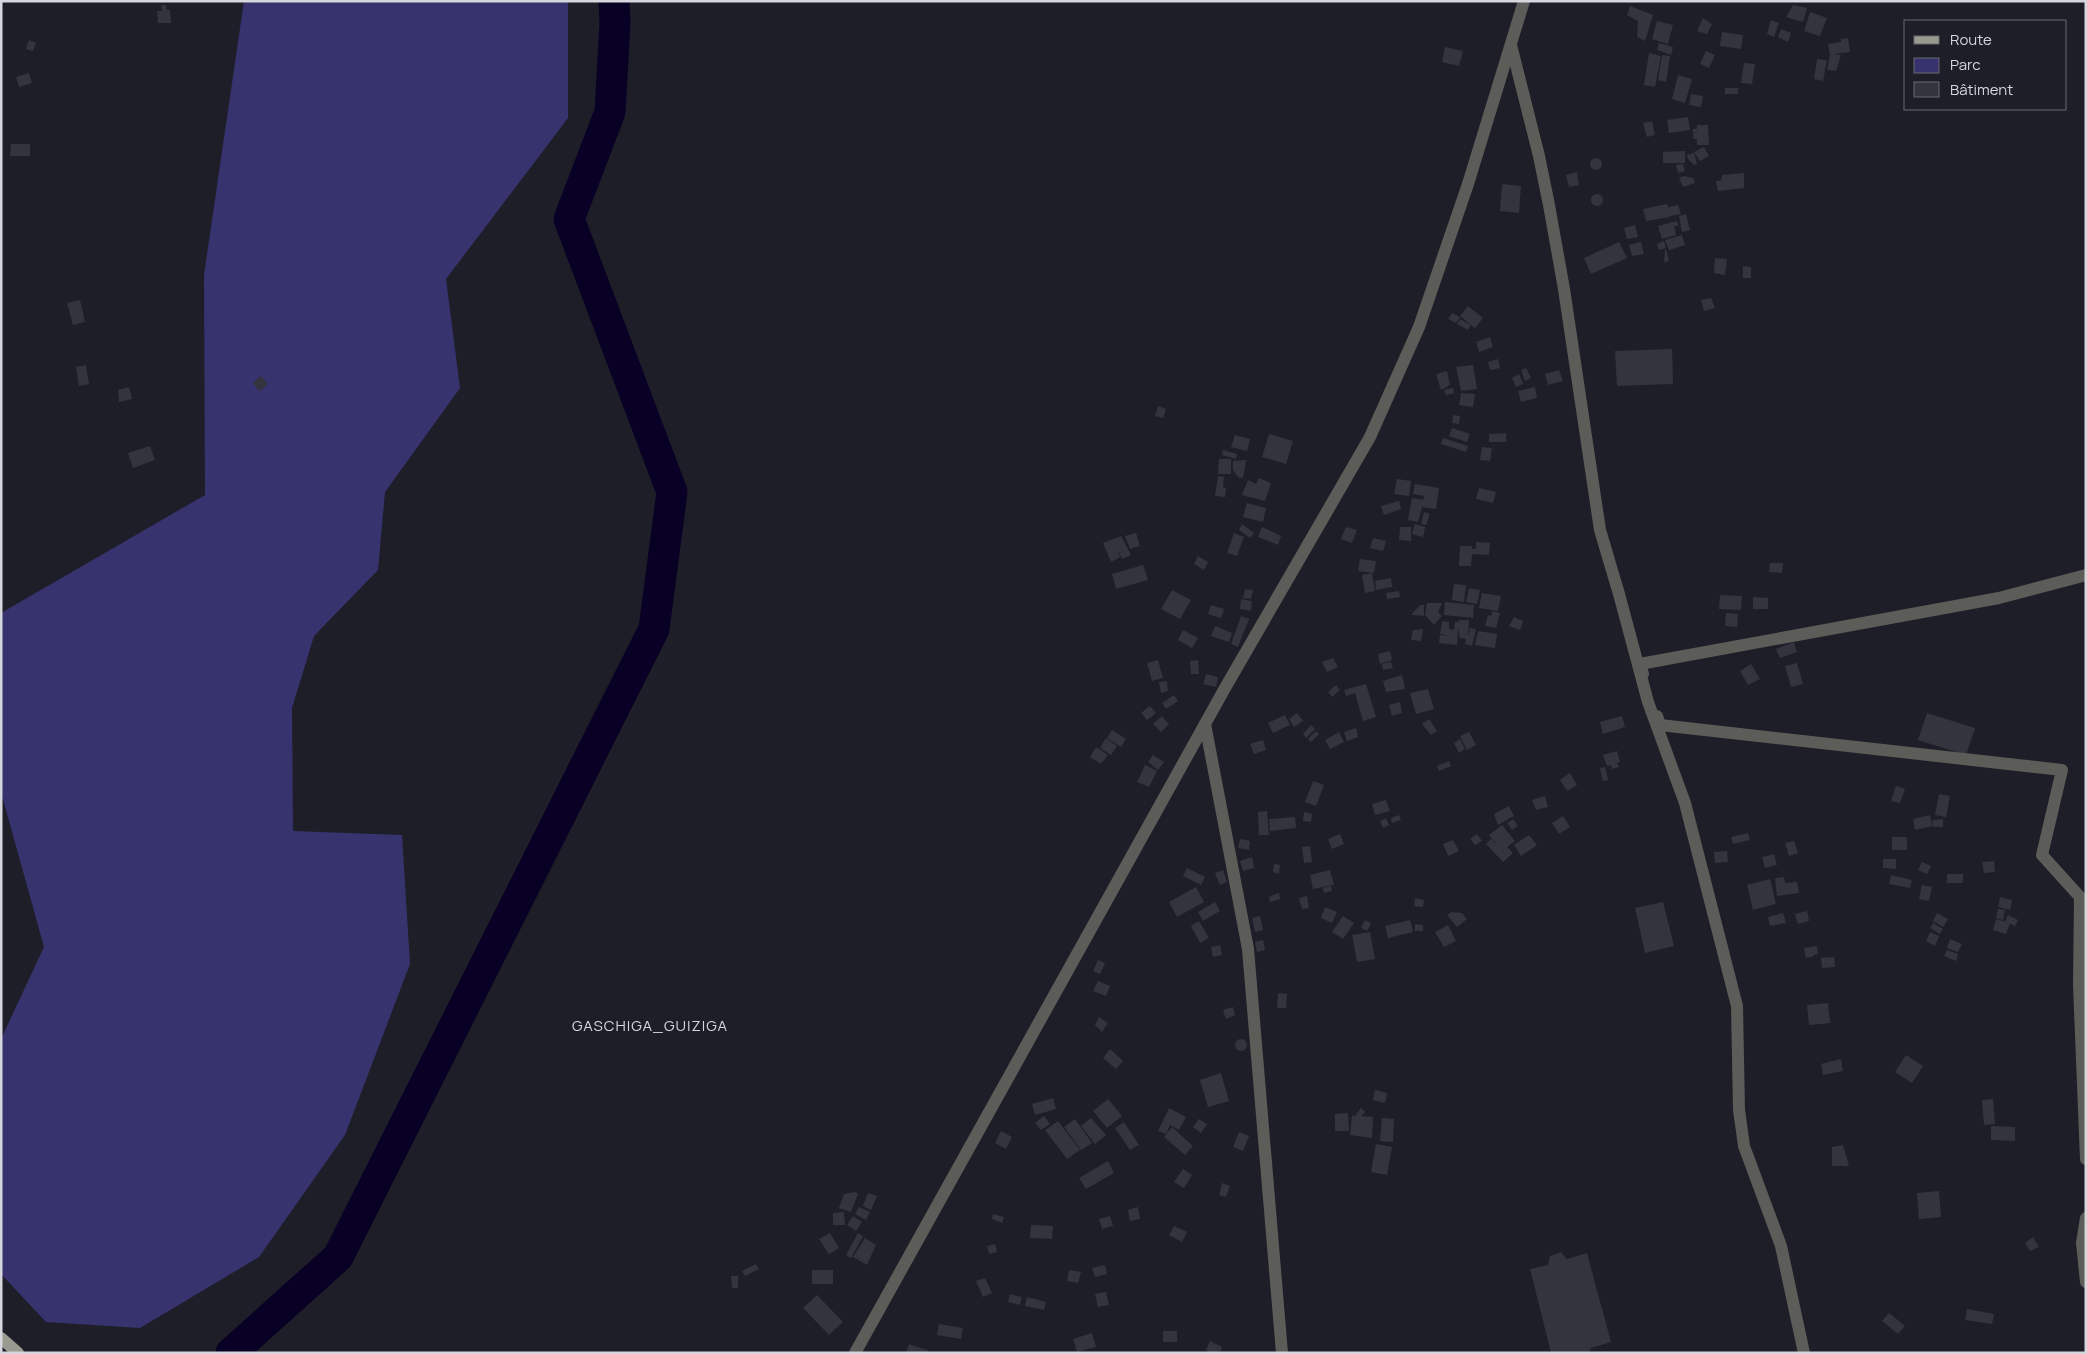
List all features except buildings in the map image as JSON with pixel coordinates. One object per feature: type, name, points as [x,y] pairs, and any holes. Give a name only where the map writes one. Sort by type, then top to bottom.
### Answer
[{"type":"main road","points":[[1,1338],[18,1353]]},
{"type":"street","points":[[855,1353],[1205,724],[1365,446],[1420,327],[1468,184],[1524,1]]},
{"type":"street","points":[[1511,45],[1539,156],[1549,205],[1564,289],[1600,530],[1648,702],[1685,803],[1737,1006],[1739,1110],[1744,1146],[1781,1246],[1804,1353]]},
{"type":"street","points":[[2086,575],[1999,598],[1640,664],[1660,725],[2062,770],[2042,855],[2080,897],[2086,1159]]},
{"type":"street","points":[[1205,724],[1248,949],[1282,1353]]},
{"type":"street","points":[[2086,1218],[2082,1243],[2086,1282]]},
{"type":"green space","points":[[244,1],[568,1],[568,118],[446,279],[460,388],[385,492],[378,570],[314,636],[292,708],[293,831],[402,835],[410,964],[345,1135],[259,1257],[140,1328],[46,1322],[1,1274],[1,1039],[44,947],[1,792],[1,613],[205,495],[204,275]]},
{"type":"waterway","points":[[231,1353],[338,1257],[654,629],[672,492],[569,219],[610,112],[615,24],[614,1]]},
{"type":"district","name":"GASCHIGA_GUIZIGA","points":[[650,1026]]}]
